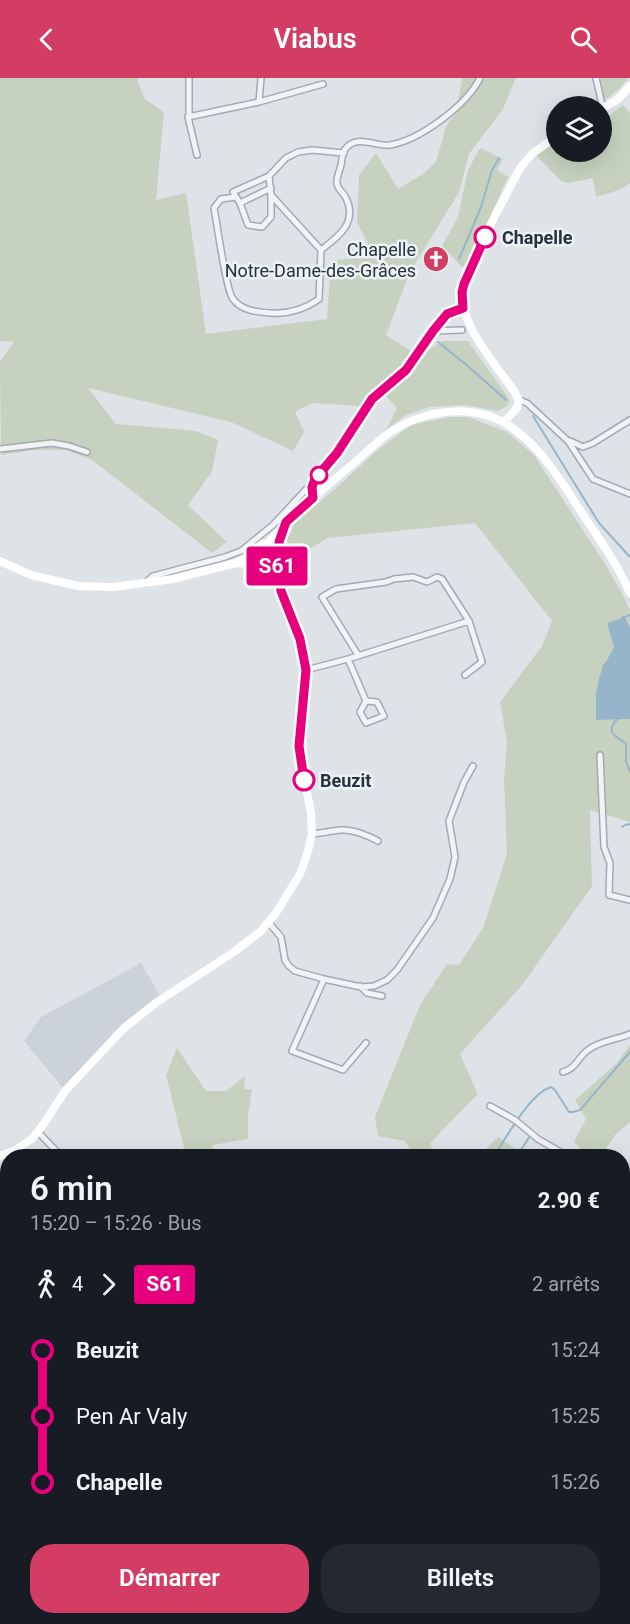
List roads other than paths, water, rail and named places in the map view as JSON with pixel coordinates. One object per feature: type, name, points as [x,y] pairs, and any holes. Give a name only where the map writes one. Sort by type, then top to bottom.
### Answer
[{"type":"street","points":[[189,78],[189,117],[197,155]]},
{"type":"street","points":[[259,102],[261,78]]},
{"type":"street","points":[[321,250],[345,229],[350,215],[348,202],[337,183],[346,148],[353,142],[367,141],[387,146],[406,141],[423,132],[454,109],[474,89],[480,78]]},
{"type":"street","points":[[596,78],[599,96]]},
{"type":"street","points":[[189,117],[259,102],[323,84]]},
{"type":"street","points":[[612,103],[630,86]]},
{"type":"street","points":[[546,144],[532,153],[516,173],[464,284],[463,308],[473,332],[519,400],[527,403],[568,441],[593,479],[630,495]]},
{"type":"street","points":[[269,176],[271,218],[262,227],[248,225],[240,203],[233,192],[269,176],[286,158],[298,152],[312,150],[344,153]]},
{"type":"street","points":[[240,203],[271,188]]},
{"type":"street","points":[[236,197],[221,199],[214,208],[231,298],[243,308],[281,314],[308,307],[319,299],[321,250],[271,195]]},
{"type":"street","points":[[143,584],[153,576],[240,551],[273,525],[337,453],[372,399],[406,370],[447,314],[463,308]]},
{"type":"street","points":[[433,331],[462,330]]},
{"type":"street","points":[[504,422],[516,408],[519,400]]},
{"type":"street","points":[[267,544],[286,522],[390,432],[431,414],[454,411],[474,412],[504,422],[532,444],[620,571],[630,593]]},
{"type":"street","points":[[568,441],[583,447],[630,420]]},
{"type":"street","points":[[0,449],[52,443],[87,452]]},
{"type":"street","points":[[313,498],[312,487],[315,479]]},
{"type":"street","points":[[281,591],[277,565],[279,542],[286,522]]},
{"type":"street","points":[[236,563],[262,544],[272,545],[279,551]]},
{"type":"street","points":[[255,550],[254,559],[257,566]]},
{"type":"street","points":[[0,561],[32,576],[78,586],[143,584],[236,563],[250,564],[267,570],[281,591],[300,639],[306,670],[299,746],[311,813],[312,834],[300,874],[269,923],[234,952],[157,1002],[124,1028],[65,1090],[32,1139],[17,1149]]},
{"type":"street","points":[[267,570],[277,565]]},
{"type":"street","points":[[358,655],[322,597],[336,590],[394,579],[413,577],[427,582],[437,577],[442,579],[469,621],[482,662],[465,675]]},
{"type":"street","points":[[306,670],[469,621]]},
{"type":"street","points":[[348,659],[366,701]]},
{"type":"street","points":[[366,701],[377,702],[384,716],[366,723],[360,711],[366,701]]},
{"type":"street","points":[[600,755],[604,847],[610,863],[609,895],[630,900]]},
{"type":"street","points":[[269,923],[281,937],[285,960],[295,971],[360,986],[374,986],[387,980],[397,970],[433,918],[450,879],[456,857],[449,821],[473,766]]},
{"type":"street","points":[[312,834],[342,830],[366,834],[378,841]]},
{"type":"street","points":[[324,979],[292,1051],[344,1070],[366,1043]]},
{"type":"street","points":[[360,986],[368,993],[382,996]]},
{"type":"street","points":[[563,1072],[570,1070],[588,1049],[606,1040],[630,1034]]},
{"type":"street","points":[[490,1106],[518,1122],[538,1139],[555,1149]]},
{"type":"street","points":[[38,1132],[54,1149]]},
{"type":"water","points":[[625,617],[630,628],[630,719],[596,720],[596,693],[599,679],[603,665],[614,647],[607,623]]},
{"type":"waterway","points":[[459,259],[481,207],[492,170],[499,158]]},
{"type":"waterway","points":[[438,342],[506,400]]},
{"type":"waterway","points":[[533,416],[599,523],[630,557]]},
{"type":"waterway","points":[[622,618],[630,615]]},
{"type":"waterway","points":[[617,719],[612,731],[626,744],[626,762],[630,772]]},
{"type":"waterway","points":[[622,827],[630,824]]},
{"type":"waterway","points":[[498,1149],[527,1107],[543,1091],[551,1087],[569,1112],[580,1110],[630,1052]]},
{"type":"waterway","points":[[522,1149],[530,1136]]},
{"type":"place","name":"Chapelle","points":[[485,237]]},
{"type":"place","name":"Chapelle Notre-Dame-des-Grâces","points":[[436,259]]},
{"type":"place","name":"Beuzit","points":[[304,780]]}]
